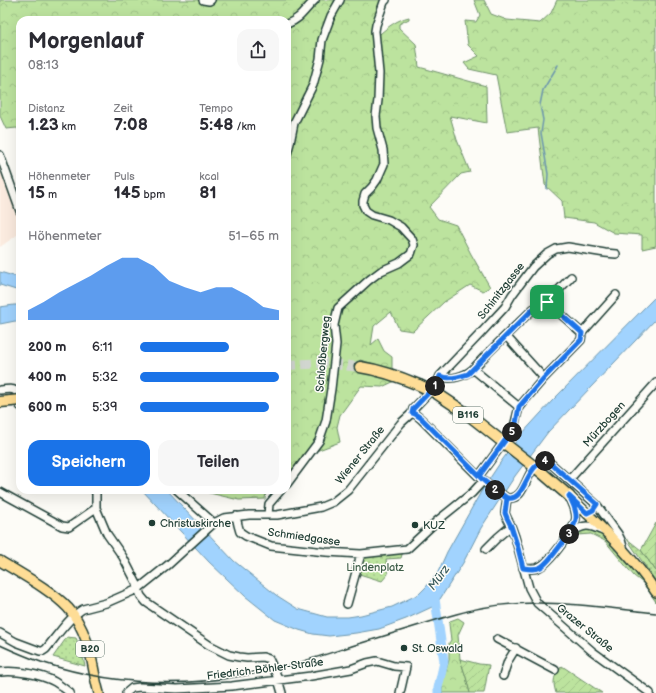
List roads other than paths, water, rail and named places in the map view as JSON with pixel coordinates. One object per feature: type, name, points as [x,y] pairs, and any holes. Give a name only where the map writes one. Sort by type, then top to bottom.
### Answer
[{"type":"highway","name":"B116","points":[[360,367],[387,373],[436,393],[466,413],[540,471],[569,496]]},
{"type":"highway","points":[[0,402],[16,402]]},
{"type":"main road","name":"B116","points":[[569,496],[625,551],[656,592]]},
{"type":"main road","name":"B20","points":[[0,561],[40,585],[68,608],[74,616],[88,643],[99,693]]},
{"type":"street","points":[[203,0],[211,0]]},
{"type":"street","points":[[291,22],[304,13],[315,0]]},
{"type":"street","points":[[291,138],[294,123],[313,85],[320,59],[322,40],[331,16],[340,0]]},
{"type":"street","name":"Schloßbergweg","points":[[291,479],[319,441],[326,420],[336,344],[334,326],[338,308],[369,280],[382,271],[399,263],[410,254],[414,246],[412,239],[401,227],[389,220],[372,215],[366,211],[363,205],[365,194],[377,180],[384,164],[383,150],[377,128],[376,116],[378,100],[378,73],[375,31],[384,2],[386,0]]},
{"type":"street","points":[[0,155],[16,200]]},
{"type":"street","name":"Schinitzgasse","points":[[412,413],[413,409],[436,385],[440,376],[500,313],[512,294],[533,267],[548,254],[556,249],[568,247],[616,254]]},
{"type":"street","points":[[440,376],[444,378],[468,374],[533,309],[547,302],[571,277]]},
{"type":"street","points":[[347,604],[361,554],[407,549],[437,521],[472,493],[512,431],[516,423],[519,407],[544,378],[581,340],[582,333],[616,295]]},
{"type":"street","points":[[547,302],[582,333]]},
{"type":"street","points":[[506,336],[544,378]]},
{"type":"street","points":[[473,369],[519,407]]},
{"type":"street","name":"Mürzbogen","points":[[568,480],[656,383]]},
{"type":"street","points":[[0,390],[11,389],[16,391]]},
{"type":"street","points":[[412,413],[421,418],[481,478],[507,498],[515,498],[523,488],[532,470],[540,462],[548,461],[597,504],[618,534],[625,551]]},
{"type":"street","name":"Wiener Straße","points":[[74,616],[83,609],[106,603],[138,589],[214,523],[224,518],[236,516],[277,515],[321,507],[333,502],[348,490],[357,480],[401,423],[412,413]]},
{"type":"street","points":[[0,492],[62,526],[69,527],[96,508]]},
{"type":"street","points":[[96,494],[96,508],[107,534],[123,557],[137,584],[141,596],[146,602],[209,645],[229,655],[247,658],[263,657],[269,659],[282,693]]},
{"type":"street","points":[[181,494],[214,523]]},
{"type":"street","points":[[268,515],[269,504],[278,494]]},
{"type":"street","points":[[523,568],[532,569],[544,564],[569,534],[575,524],[576,517],[574,507],[569,496]]},
{"type":"street","name":"Grazer Straße","points":[[507,498],[505,513],[511,526],[529,588],[537,603],[592,651],[650,693]]},
{"type":"street","points":[[587,513],[593,510],[597,504]]},
{"type":"street","name":"Schmiedgasse","points":[[236,516],[240,532],[271,546],[361,554]]},
{"type":"street","points":[[486,549],[511,526]]},
{"type":"street","points":[[569,534],[578,528],[587,526],[592,526],[608,533]]},
{"type":"street","points":[[0,633],[16,642],[43,651],[74,616]]},
{"type":"street","points":[[497,638],[555,670]]},
{"type":"street","points":[[503,676],[508,661],[516,648]]},
{"type":"street","name":"Friedrich-Böhler-Straße","points":[[126,693],[132,688],[140,686],[177,690],[232,686],[311,676],[351,669],[377,661],[394,666],[406,667],[400,693]]},
{"type":"street","points":[[0,672],[13,672],[45,677],[70,693]]},
{"type":"water","points":[[0,272],[16,277],[16,290],[0,285]]},
{"type":"water","name":"Mürz","points":[[656,296],[656,319],[548,432],[515,476],[481,528],[463,563],[440,599],[432,607],[379,629],[329,636],[299,630],[275,620],[245,596],[209,562],[146,494],[171,494],[234,561],[276,595],[298,609],[327,617],[348,617],[361,615],[392,607],[419,594],[426,587],[438,572],[447,552],[482,490],[500,463],[520,436],[552,401]]},
{"type":"water","points":[[16,305],[16,321],[0,324],[0,307]]},
{"type":"waterway","points":[[547,189],[548,174],[541,133],[543,120],[540,105],[543,90],[558,65]]},
{"type":"waterway","name":"Mürz","points":[[434,592],[444,662],[438,693]]},
{"type":"tunnel","points":[[291,365],[324,363],[360,367]]},
{"type":"railway","points":[[0,645],[41,662],[90,675],[140,681],[190,682],[216,680],[284,667],[444,617],[481,608],[525,603],[547,603],[656,613]]},
{"type":"place","name":"Christuskirche","points":[[152,523]]},
{"type":"place","name":"KUZ","points":[[415,525]]},
{"type":"place","name":"St. Oswald","points":[[404,648]]},
{"type":"park label","name":"Lindenplatz","points":[[375,567]]}]
